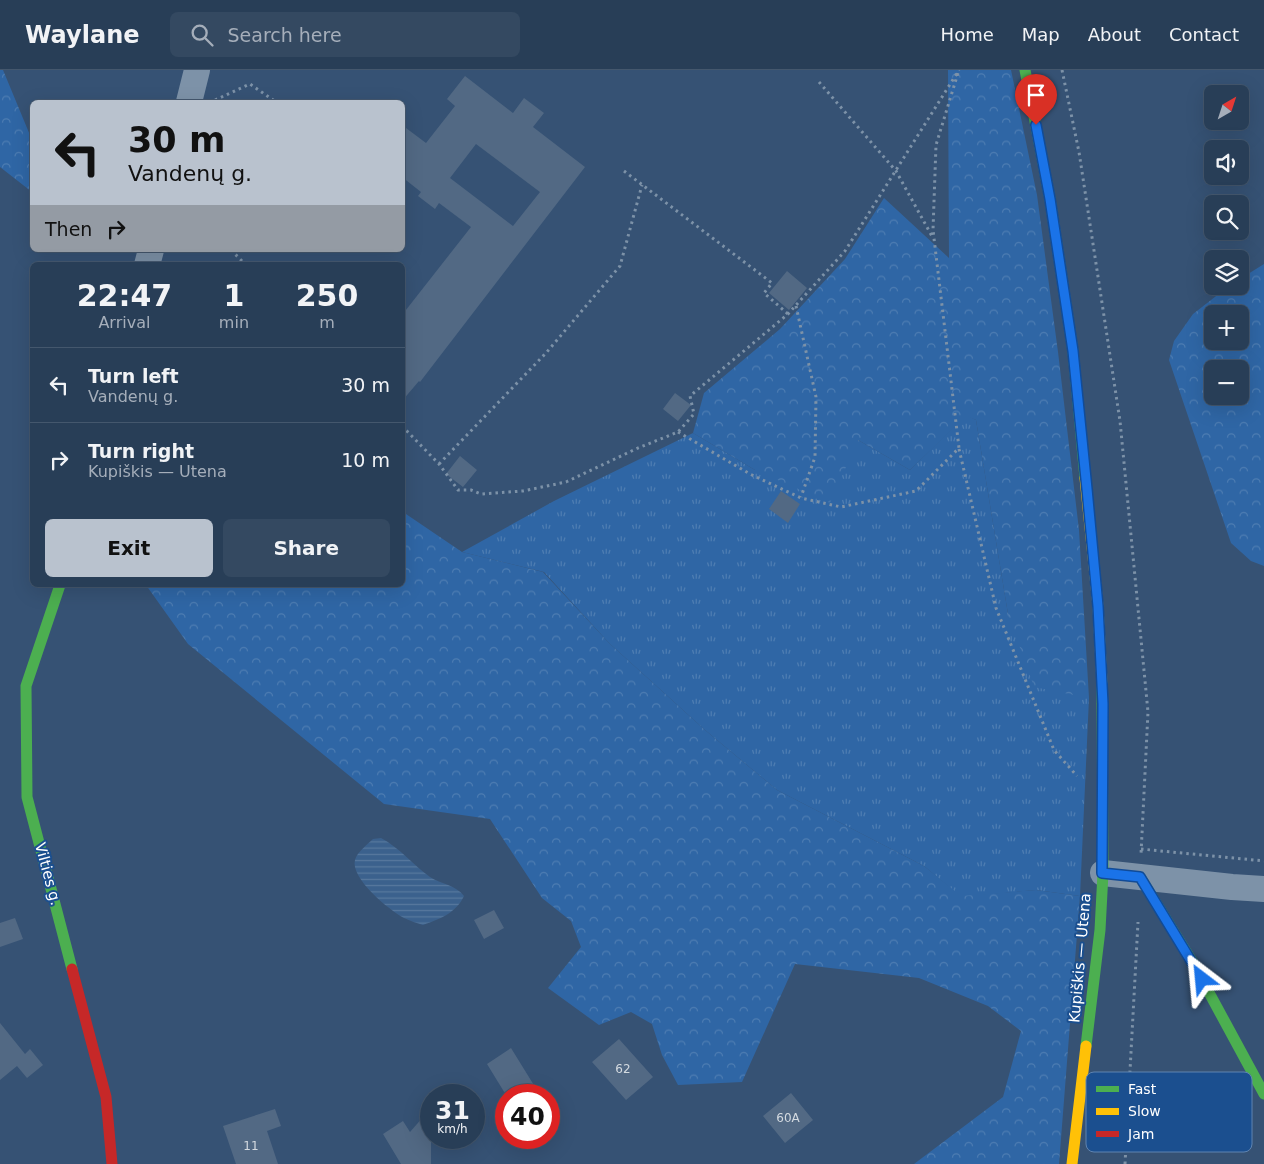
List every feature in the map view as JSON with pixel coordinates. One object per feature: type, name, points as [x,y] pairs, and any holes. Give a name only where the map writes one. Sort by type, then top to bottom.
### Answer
[{"type":"main road","name":"Kupiškis — Utena","points":[[1025,70],[1050,199],[1073,351],[1098,606],[1103,704],[1102,873],[1098,939],[1072,1164]]},
{"type":"main road","name":"Vilties g.","points":[[59,587],[26,686],[27,797],[106,1097],[112,1164]]},
{"type":"main road","points":[[1140,877],[1193,963],[1264,1094]]},
{"type":"street","points":[[190,100],[197,70]]},
{"type":"street","points":[[1102,873],[1264,889]]},
{"type":"path","points":[[405,429],[439,464],[458,490],[471,490],[480,494],[523,491],[566,482],[638,448],[678,432],[694,414],[690,396],[788,314],[845,251],[959,70]]},
{"type":"path","points":[[959,70],[936,145],[933,230],[959,448],[994,599],[1000,616],[1054,750],[1102,806]]},
{"type":"path","points":[[1062,70],[1079,152],[1120,421],[1148,712],[1140,877]]},
{"type":"path","points":[[819,82],[896,171],[934,241]]},
{"type":"path","points":[[215,100],[250,84],[273,100]]},
{"type":"path","points":[[624,171],[772,283],[764,293],[788,314]]},
{"type":"path","points":[[439,464],[546,353],[620,266],[642,185]]},
{"type":"path","points":[[233,252],[243,262]]},
{"type":"path","points":[[796,305],[816,397],[815,457],[801,498]]},
{"type":"path","points":[[678,432],[750,474],[801,498],[841,507],[916,491],[959,448]]},
{"type":"path","points":[[1141,849],[1264,861]]},
{"type":"path","points":[[1130,1072],[1138,916]]},
{"type":"green space","points":[[0,70],[3,70],[30,135],[30,190],[0,167]]},
{"type":"green space","points":[[948,70],[1011,70],[1037,195],[1058,352],[1079,530],[1089,698],[1034,687],[1008,614],[976,420],[966,416],[910,470],[858,440],[830,503],[755,470],[693,433],[704,393],[780,329],[845,259],[884,198],[949,258]]},
{"type":"green space","points":[[1264,264],[1264,566],[1251,561],[1231,543],[1169,360],[1174,341],[1193,314],[1204,305],[1204,350],[1249,350],[1249,305],[1205,305],[1217,295],[1249,295],[1249,273]]},
{"type":"green space","points":[[966,415],[976,420],[1008,614],[1089,698],[1080,896],[1036,890],[961,897],[924,866],[777,790],[705,730],[609,643],[544,572],[462,552],[554,501],[693,433],[755,470],[858,440],[910,470]]},
{"type":"green space","points":[[405,513],[462,552],[543,572],[609,643],[705,730],[777,790],[924,866],[961,896],[1036,890],[1080,896],[1059,1164],[914,1164],[1003,1097],[1021,1031],[988,1006],[919,978],[795,964],[742,1082],[678,1085],[662,1055],[652,1024],[631,1012],[599,1025],[548,988],[581,947],[571,921],[542,898],[490,819],[384,804],[188,644],[147,587],[405,587]]},
{"type":"shaded area","points":[[381,838],[430,877],[461,892],[464,896],[457,907],[441,918],[423,925],[404,918],[372,893],[358,876],[355,860],[360,851],[373,839]]},
{"type":"building","points":[[465,76],[513,113],[524,98],[544,113],[533,127],[585,167],[420,382],[405,397],[405,311],[471,227],[439,203],[435,209],[418,196],[421,192],[405,179],[405,127],[426,143],[455,106],[447,99]],"holes":[[[476,144],[540,192],[513,226],[450,178]]]},
{"type":"building","points":[[787,271],[807,288],[789,310],[769,293]]},
{"type":"building","points":[[675,393],[691,405],[678,421],[663,409]]},
{"type":"building","points":[[460,456],[477,470],[463,487],[446,474]]},
{"type":"building","points":[[781,491],[800,504],[788,523],[769,509]]},
{"type":"building","points":[[494,910],[504,928],[484,939],[474,920]]},
{"type":"building","points":[[15,918],[23,939],[0,947],[0,923]]},
{"type":"building","points":[[0,1023],[25,1054],[30,1049],[43,1065],[27,1078],[17,1066],[0,1080]]},
{"type":"building","points":[[619,1039],[653,1077],[626,1100],[592,1062]]},
{"type":"building","points":[[511,1048],[533,1084],[499,1084],[487,1064]]},
{"type":"building","points":[[791,1093],[813,1120],[785,1143],[763,1116]]},
{"type":"building","points":[[275,1109],[281,1126],[267,1131],[278,1164],[236,1164],[223,1126]]},
{"type":"building","points":[[403,1121],[410,1132],[420,1121],[420,1149],[431,1149],[431,1164],[401,1164],[383,1134]]},
{"type":"traffic: fast","points":[[1025,70],[1050,199],[1073,351],[1085,478]]},
{"type":"traffic: fast","points":[[59,587],[26,686],[27,797],[72,969]]},
{"type":"traffic: fast","points":[[1086,1046],[1100,930],[1103,873],[1102,682]]},
{"type":"traffic: fast","points":[[1140,877],[1193,963],[1264,1094]]},
{"type":"traffic: slow","points":[[1085,478],[1098,606],[1102,682]]},
{"type":"traffic: slow","points":[[1072,1164],[1086,1046]]},
{"type":"traffic: jam","points":[[72,969],[106,1097],[112,1164]]},
{"type":"route","points":[[1036,125],[1050,199],[1073,351],[1098,606],[1103,704],[1102,873],[1140,877],[1202,979]]}]
